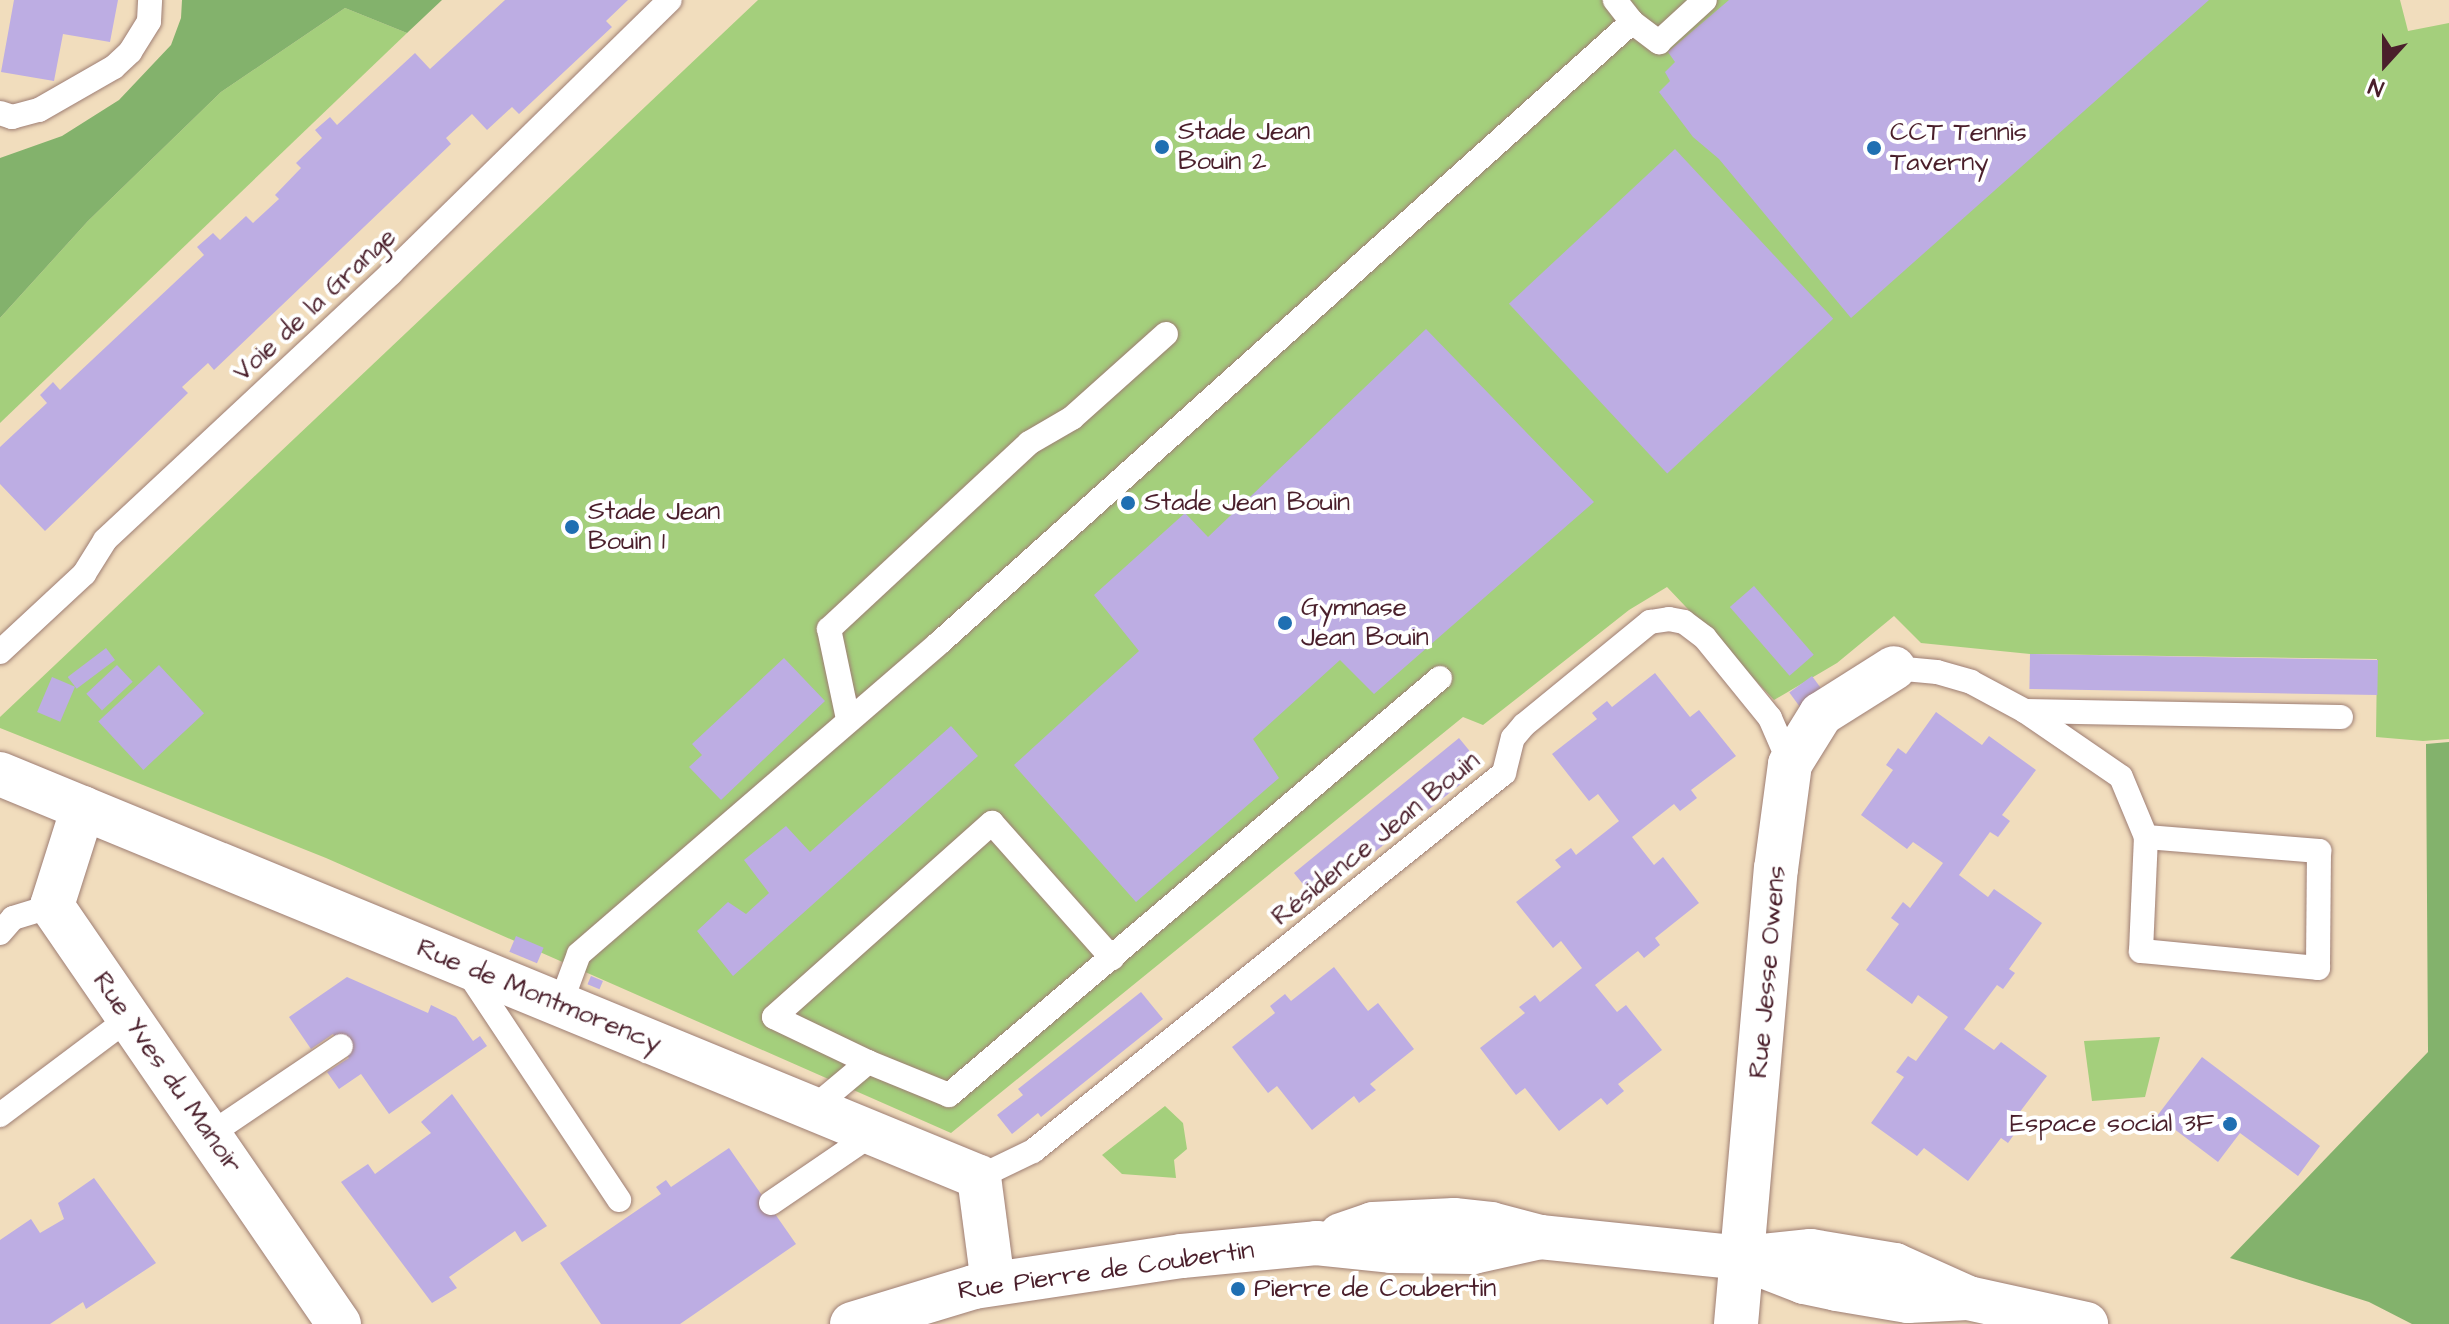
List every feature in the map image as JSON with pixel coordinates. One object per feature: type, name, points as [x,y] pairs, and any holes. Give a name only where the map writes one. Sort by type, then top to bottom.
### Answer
[{"type":"street","name":"Rue Jesse Owens","points":[[1736,1324],[1776,869],[1790,764],[1821,714],[1894,668]]},
{"type":"street","name":"Rue de Montmorency","points":[[0,774],[979,1177]]},
{"type":"street","points":[[52,906],[83,808]]},
{"type":"street","name":"Rue Yves du Manoir","points":[[52,906],[339,1324]]},
{"type":"street","points":[[979,1177],[993,1283]]},
{"type":"street","name":"Rue Pierre de Coubertin","points":[[852,1324],[950,1293],[993,1283],[1182,1256],[1316,1243],[1373,1224],[1465,1220],[1540,1237],[1744,1258],[1804,1282],[1837,1289],[1908,1301],[1968,1298],[2086,1324]]},
{"type":"lane","points":[[0,113],[12,117],[39,110],[114,67],[130,52],[149,21],[150,0]]},
{"type":"lane","name":"Voie de la Grange","points":[[0,652],[84,574],[105,540],[391,273],[670,0]]},
{"type":"lane","points":[[1615,0],[1632,22],[1659,42],[1705,0]]},
{"type":"lane","points":[[560,1005],[579,954],[938,644],[1632,22]]},
{"type":"lane","points":[[848,719],[829,629],[1029,443],[1072,418],[1166,334]]},
{"type":"lane","name":"Résidence Jean Bouin","points":[[979,1177],[1033,1151],[1504,773],[1513,738],[1524,725],[1650,622],[1669,619],[1684,622],[1705,638],[1770,718],[1790,764]]},
{"type":"lane","points":[[1894,668],[1937,672],[1971,682],[2025,711],[2121,777],[2146,837],[2141,951],[2318,968],[2319,851],[2146,837]]},
{"type":"lane","points":[[1112,958],[992,823],[774,1017],[868,1062],[949,1095],[1112,958],[1440,678]]},
{"type":"lane","points":[[2025,711],[2341,717]]},
{"type":"lane","points":[[0,933],[13,918],[52,906]]},
{"type":"lane","points":[[464,965],[619,1200]]},
{"type":"lane","points":[[0,1115],[129,1018]]},
{"type":"lane","points":[[209,1135],[341,1046]]},
{"type":"lane","points":[[812,1109],[868,1062]]},
{"type":"lane","points":[[771,1203],[872,1134]]},
{"type":"green space","points":[[182,0],[442,0],[407,33],[345,8],[221,92],[88,221],[0,318],[0,158],[62,136],[119,100],[171,45],[181,18]]},
{"type":"green space","name":"Stade Jean Bouin","points":[[758,0],[2400,0],[2408,31],[2449,23],[2449,739],[2423,741],[2376,737],[2377,659],[2030,654],[1921,643],[1894,616],[1837,663],[1774,700],[1667,587],[1629,610],[1483,725],[1463,717],[951,1133],[326,858],[0,728],[0,717]]},
{"type":"green space","points":[[345,8],[407,33],[0,423],[0,318],[88,221],[221,92]]},
{"type":"green space","points":[[2449,742],[2449,1324],[2412,1324],[2369,1302],[2230,1258],[2428,1052],[2426,744]]},
{"type":"green space","points":[[2160,1037],[2145,1097],[2092,1101],[2084,1041]]},
{"type":"green space","points":[[1165,1106],[1183,1123],[1187,1149],[1174,1160],[1176,1178],[1122,1174],[1102,1155]]},
{"type":"building","points":[[14,0],[118,0],[110,42],[63,34],[54,81],[1,72]]},
{"type":"building","points":[[505,0],[628,0],[606,21],[612,27],[519,114],[512,107],[487,130],[472,114],[446,138],[451,144],[214,370],[208,363],[182,387],[188,393],[45,531],[0,484],[0,447],[47,403],[40,395],[53,382],[60,390],[204,255],[197,247],[213,233],[220,240],[246,216],[253,223],[279,199],[275,195],[301,168],[296,163],[322,138],[315,130],[330,117],[337,125],[415,53],[430,69]]},
{"type":"building","name":"CCT Tennis Taverny","points":[[1729,0],[2209,0],[1851,318],[1719,159],[1693,137],[1659,92],[1670,81],[1665,72],[1675,62],[1668,52]]},
{"type":"building","points":[[1675,149],[1833,319],[1667,473],[1509,304]]},
{"type":"building","name":"Gymnase Jean Bouin","points":[[1426,329],[1594,502],[1374,694],[1340,660],[1253,739],[1279,778],[1136,902],[1014,765],[1139,651],[1094,595],[1185,513],[1208,537]]},
{"type":"building","points":[[1754,586],[1814,655],[1790,676],[1730,607]]},
{"type":"building","points":[[106,648],[115,660],[77,689],[68,677]]},
{"type":"building","points":[[2030,654],[2378,660],[2377,695],[2029,689]]},
{"type":"building","points":[[784,658],[825,701],[721,800],[689,767],[702,755],[692,744]]},
{"type":"building","points":[[117,665],[133,682],[102,710],[86,694]]},
{"type":"building","points":[[159,665],[204,713],[143,770],[98,722]]},
{"type":"building","points":[[1655,673],[1690,717],[1699,710],[1736,756],[1691,790],[1697,798],[1680,811],[1674,804],[1632,837],[1654,865],[1663,857],[1699,903],[1655,938],[1660,945],[1644,958],[1638,951],[1595,985],[1617,1012],[1626,1005],[1662,1050],[1618,1084],[1624,1091],[1607,1105],[1601,1098],[1559,1131],[1525,1088],[1516,1095],[1480,1048],[1525,1013],[1519,1007],[1535,995],[1540,1002],[1582,968],[1561,941],[1553,948],[1516,902],[1561,867],[1555,860],[1571,848],[1576,855],[1619,821],[1598,794],[1589,801],[1552,754],[1597,719],[1592,713],[1607,701],[1612,707]]},
{"type":"building","points":[[1812,676],[1823,691],[1801,708],[1789,692]]},
{"type":"building","points":[[52,677],[75,687],[60,722],[37,712]]},
{"type":"building","points":[[1936,712],[1982,745],[1989,736],[2036,770],[2002,815],[2010,821],[1998,837],[1990,832],[1959,875],[1988,897],[1994,889],[2042,923],[2009,969],[2015,973],[2003,989],[1997,985],[1964,1029],[1994,1050],[2001,1042],[2047,1076],[2013,1121],[2020,1126],[2008,1143],[2001,1138],[1968,1181],[1924,1148],[1917,1156],[1871,1123],[1904,1077],[1896,1072],[1908,1056],[1916,1061],[1948,1017],[1918,995],[1912,1004],[1866,970],[1899,924],[1891,918],[1903,902],[1910,908],[1943,863],[1913,842],[1907,849],[1861,815],[1893,770],[1886,765],[1898,748],[1906,754]]},
{"type":"building","points":[[951,726],[978,756],[733,976],[697,931],[728,902],[746,914],[769,893],[744,860],[786,826],[810,852]]},
{"type":"building","points":[[1459,738],[1477,760],[1456,776],[1461,784],[1315,899],[1294,873]]},
{"type":"building","points":[[516,936],[544,948],[537,963],[509,952]]},
{"type":"building","points":[[1334,967],[1368,1011],[1378,1003],[1414,1049],[1370,1084],[1376,1090],[1359,1103],[1354,1096],[1312,1130],[1277,1086],[1268,1093],[1232,1047],[1275,1013],[1270,1006],[1285,994],[1291,1001]]},
{"type":"building","points":[[591,976],[603,981],[599,989],[587,984]]},
{"type":"building","points":[[347,977],[428,1013],[431,1005],[456,1017],[473,1041],[480,1036],[487,1046],[389,1114],[361,1074],[339,1089],[327,1072],[349,1058],[333,1034],[311,1049],[289,1017]]},
{"type":"building","points":[[1141,992],[1163,1019],[1041,1117],[1038,1113],[1012,1134],[997,1115],[1023,1095],[1018,1089]]},
{"type":"building","name":"Espace social 3F","points":[[2202,1057],[2320,1146],[2298,1176],[2240,1133],[2218,1162],[2157,1116]]},
{"type":"building","points":[[452,1094],[547,1226],[522,1242],[515,1231],[449,1277],[457,1288],[432,1303],[341,1182],[368,1164],[375,1174],[431,1133],[421,1122]]},
{"type":"building","points":[[729,1148],[796,1244],[680,1324],[601,1324],[560,1263],[661,1194],[656,1187],[666,1180],[671,1187]]},
{"type":"building","points":[[94,1178],[156,1263],[86,1309],[83,1302],[50,1324],[0,1324],[0,1240],[31,1219],[40,1233],[64,1219],[58,1203]]},
{"type":"place","name":"Stade Jean Bouin 2","points":[[1162,147]]},
{"type":"place","name":"CCT Tennis Taverny","points":[[1874,148]]},
{"type":"place","name":"Stade Jean Bouin","points":[[1128,503]]},
{"type":"place","name":"Stade Jean Bouin 1","points":[[572,527]]},
{"type":"place","name":"Gymnase Jean Bouin","points":[[1285,623]]},
{"type":"place","name":"Espace social 3F","points":[[2230,1124]]},
{"type":"place","name":"Pierre de Coubertin","points":[[1238,1289]]}]
